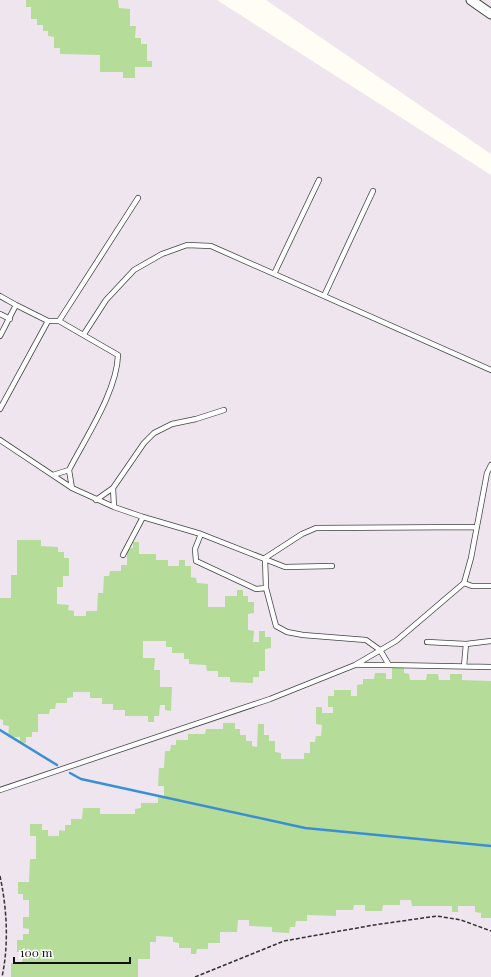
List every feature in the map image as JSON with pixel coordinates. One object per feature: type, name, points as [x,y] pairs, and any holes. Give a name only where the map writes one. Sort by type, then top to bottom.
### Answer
[{"type":"street","points":[[471,0],[491,14]]},
{"type":"lane","points":[[274,274],[319,180]]},
{"type":"lane","points":[[324,296],[373,191]]},
{"type":"lane","points":[[59,321],[138,198]]},
{"type":"lane","points":[[84,334],[106,300],[134,270],[162,254],[187,245],[212,246],[491,370]]},
{"type":"lane","points":[[0,296],[48,321],[59,321],[84,334],[118,355],[117,368],[109,391],[70,470],[72,488]]},
{"type":"lane","points":[[0,336],[16,305]]},
{"type":"lane","points":[[0,314],[10,319]]},
{"type":"lane","points":[[0,409],[48,321]]},
{"type":"lane","points":[[96,500],[113,488],[144,443],[154,433],[172,424],[196,419],[224,410]]},
{"type":"lane","points":[[0,440],[72,488],[114,507],[143,518],[201,534],[285,567],[332,566]]},
{"type":"lane","points":[[0,790],[270,699],[355,665],[396,641],[464,583],[484,488],[491,465]]},
{"type":"lane","points":[[53,475],[70,470]]},
{"type":"lane","points":[[113,488],[114,507]]},
{"type":"lane","points":[[484,488],[491,488]]},
{"type":"lane","points":[[123,555],[143,518]]},
{"type":"lane","points":[[265,558],[302,534],[316,528],[477,527]]},
{"type":"lane","points":[[201,534],[195,550],[196,560],[256,589],[266,588]]},
{"type":"lane","points":[[265,558],[266,588],[276,626],[287,632],[366,640],[380,650],[389,665]]},
{"type":"lane","points":[[464,583],[472,586],[491,586]]},
{"type":"lane","points":[[427,642],[466,644],[491,642]]},
{"type":"lane","points":[[464,666],[466,644]]},
{"type":"lane","points":[[355,665],[491,667]]},
{"type":"path","points":[[0,876],[4,897],[6,956],[2,977]]},
{"type":"path","points":[[195,977],[284,941],[374,925],[437,916],[461,920],[491,931]]},
{"type":"shaded area","points":[[0,0],[217,0],[491,175],[491,977],[0,977]]},
{"type":"shaded area","points":[[266,0],[491,0],[491,154]]},
{"type":"green space","points":[[26,0],[118,0],[119,8],[130,9],[130,26],[136,26],[135,38],[141,38],[141,44],[147,44],[147,61],[152,61],[152,67],[135,67],[135,78],[123,78],[123,72],[100,72],[100,55],[60,54],[60,48],[54,48],[54,37],[48,36],[48,31],[43,31],[43,25],[37,25],[37,19],[31,19],[31,7],[26,7]]},
{"type":"green space","points":[[17,540],[41,540],[41,546],[58,547],[58,552],[64,552],[64,558],[69,558],[69,576],[63,576],[63,587],[57,587],[57,604],[69,605],[68,610],[74,611],[74,616],[86,616],[86,611],[97,611],[98,593],[103,593],[104,576],[109,576],[110,571],[121,571],[121,565],[127,565],[127,548],[133,548],[133,542],[139,542],[139,554],[156,554],[156,560],[168,560],[168,566],[179,566],[179,560],[185,560],[185,566],[191,566],[191,577],[196,578],[197,583],[208,584],[208,607],[225,607],[225,596],[237,596],[237,590],[243,590],[243,596],[248,596],[248,602],[254,602],[254,613],[248,614],[248,630],[254,631],[253,642],[259,642],[259,631],[265,631],[265,637],[271,637],[271,648],[265,649],[265,671],[259,671],[259,677],[253,677],[253,683],[230,682],[230,677],[218,677],[218,671],[207,671],[206,665],[189,664],[189,659],[184,659],[184,653],[172,653],[172,647],[166,647],[166,641],[143,641],[143,658],[155,658],[154,670],[160,670],[160,687],[172,687],[171,711],[165,710],[165,705],[160,705],[159,716],[154,716],[154,722],[148,722],[148,716],[125,716],[125,710],[113,710],[113,704],[102,704],[102,698],[90,698],[90,692],[73,692],[73,697],[67,698],[67,703],[56,703],[55,709],[50,709],[49,714],[38,714],[38,732],[32,732],[32,737],[26,737],[26,743],[20,743],[20,737],[8,737],[9,726],[3,725],[3,720],[0,719],[0,598],[11,598],[11,575],[17,575]]},
{"type":"green space","points":[[392,668],[404,668],[404,673],[409,674],[410,680],[426,680],[427,674],[438,674],[439,680],[450,680],[450,674],[462,674],[462,680],[491,681],[491,918],[481,918],[481,913],[475,912],[475,906],[458,906],[458,912],[452,912],[452,906],[412,906],[411,900],[400,900],[400,905],[383,905],[382,911],[365,911],[365,905],[354,905],[353,910],[336,910],[336,916],[307,915],[307,921],[296,921],[295,927],[290,927],[289,933],[272,932],[272,927],[249,926],[249,920],[238,920],[237,932],[220,932],[220,943],[208,943],[208,949],[197,949],[196,954],[191,954],[191,948],[179,948],[179,943],[173,942],[173,937],[156,936],[156,942],[150,942],[150,959],[138,959],[138,977],[11,977],[11,963],[22,963],[23,952],[17,952],[17,940],[23,940],[23,934],[29,934],[29,929],[23,928],[23,917],[29,917],[29,900],[23,900],[23,894],[18,894],[18,882],[29,882],[30,859],[36,859],[36,836],[30,836],[30,824],[42,824],[42,830],[48,830],[48,836],[59,836],[59,830],[65,831],[65,825],[71,825],[71,819],[82,819],[83,808],[100,808],[100,814],[135,814],[135,809],[141,808],[141,803],[158,803],[158,797],[164,797],[164,786],[158,786],[159,768],[164,768],[165,751],[170,751],[171,745],[176,745],[176,740],[188,740],[188,734],[205,734],[206,729],[223,729],[223,723],[235,723],[235,729],[240,729],[240,735],[246,735],[246,741],[252,741],[252,746],[257,747],[258,724],[264,724],[264,735],[269,735],[269,741],[275,741],[275,752],[281,753],[281,759],[304,759],[304,753],[310,753],[310,742],[315,742],[316,736],[321,736],[322,725],[316,724],[316,707],[322,707],[322,713],[333,713],[333,707],[328,707],[328,696],[334,696],[334,690],[351,690],[351,696],[357,696],[357,685],[363,684],[363,679],[374,679],[375,673],[386,673],[386,679],[392,679]]},
{"type":"waterway","points":[[0,730],[57,765]]},
{"type":"waterway","points":[[70,773],[81,779],[305,828],[491,846]]}]
